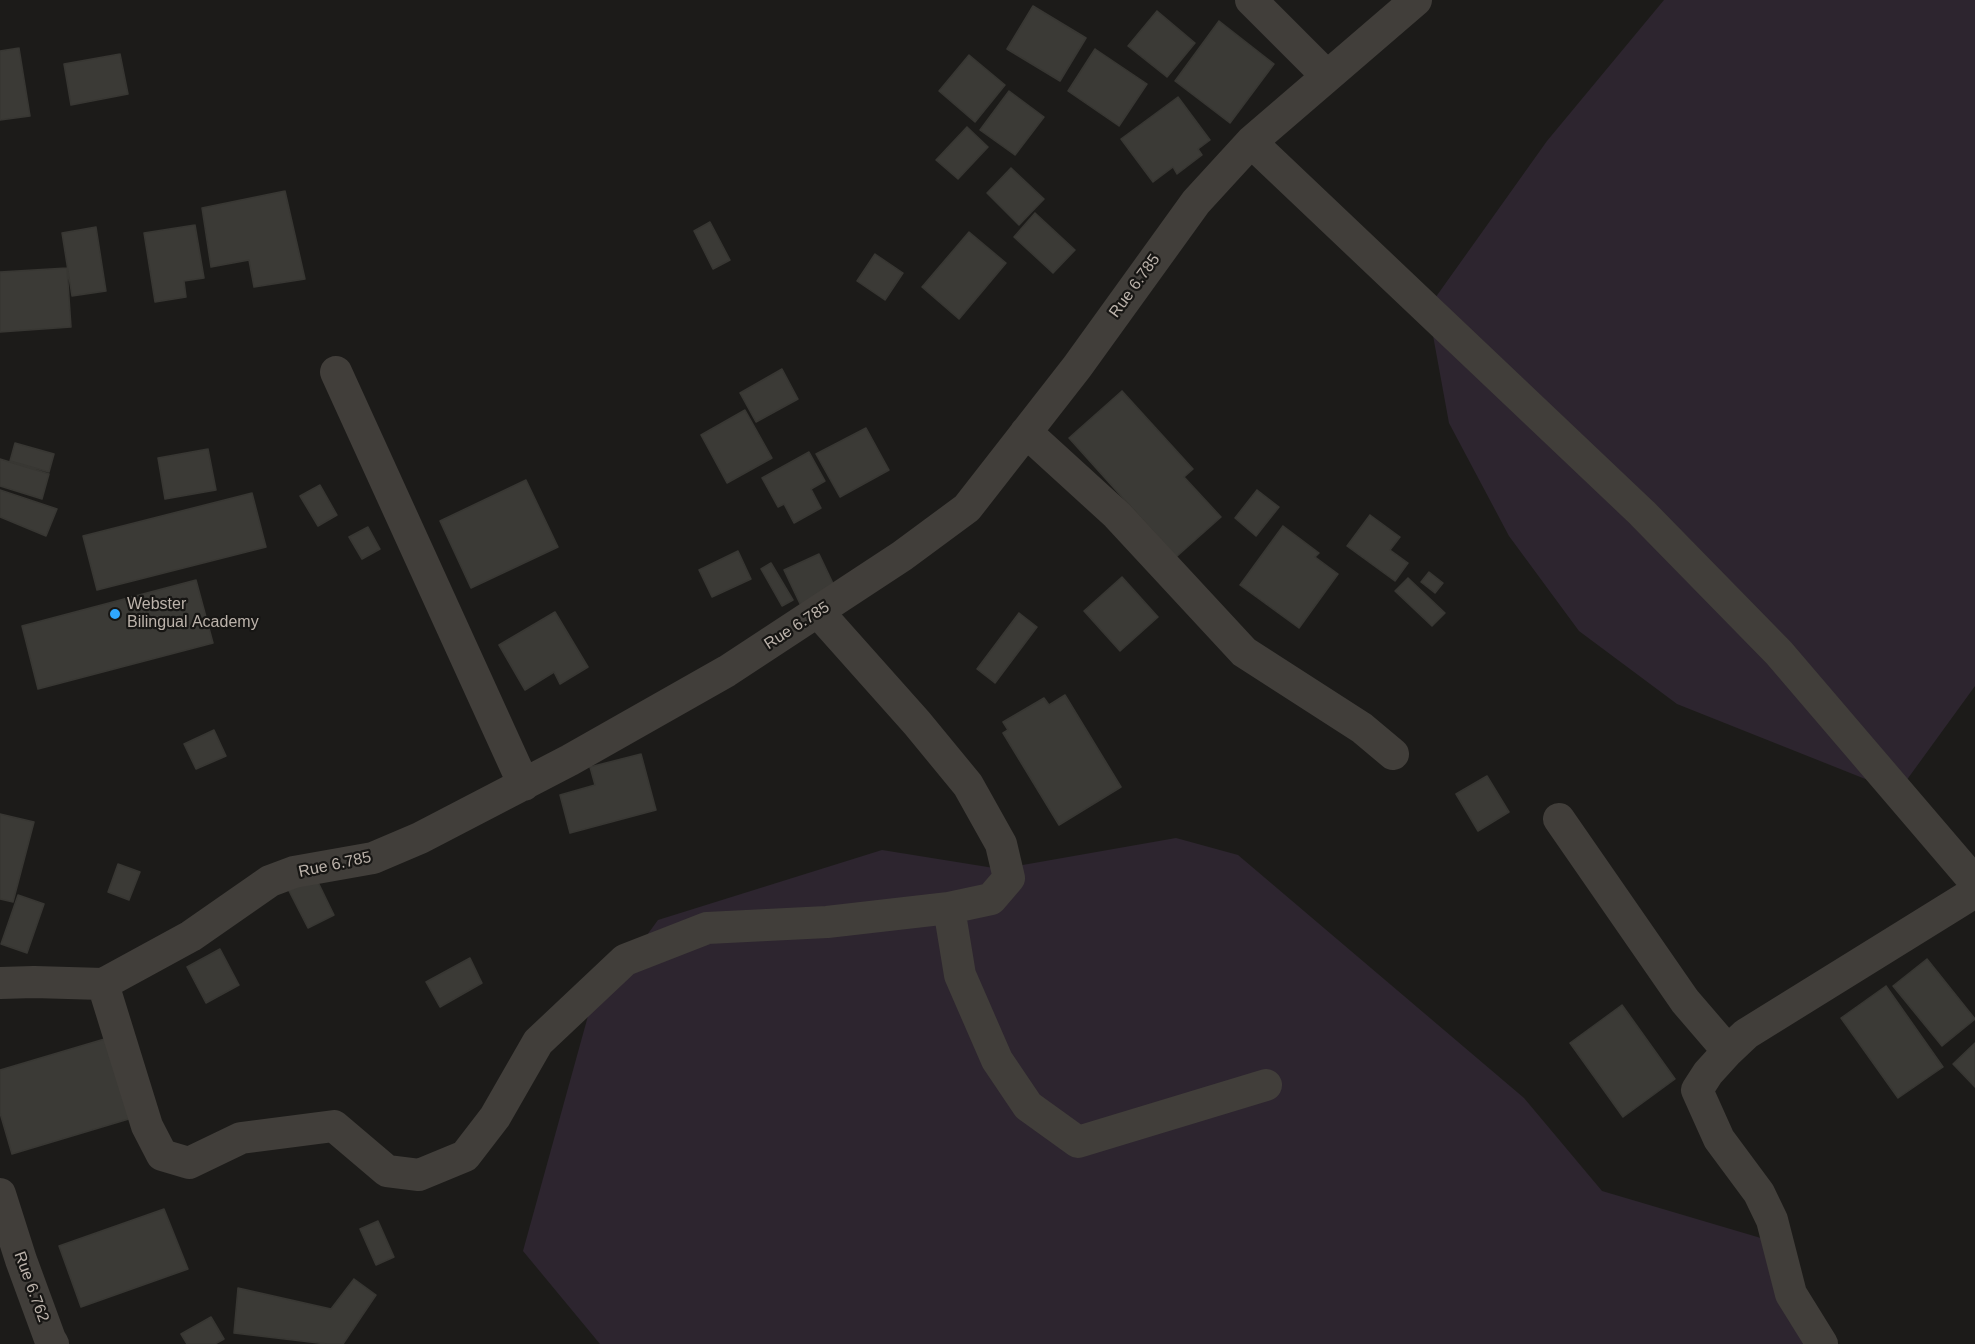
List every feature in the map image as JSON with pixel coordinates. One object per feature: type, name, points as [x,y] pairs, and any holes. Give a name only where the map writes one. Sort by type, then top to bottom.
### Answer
[{"type":"street","points":[[1251,0],[1327,76]]},
{"type":"street","name":"Rue 6.785","points":[[103,984],[191,936],[270,881],[294,872],[373,858],[420,838],[524,785],[727,671],[819,613],[967,508],[1077,367],[1196,202],[1251,142],[1416,0]]},
{"type":"street","points":[[1251,142],[1642,513],[1771,645],[1975,882]]},
{"type":"street","points":[[336,372],[524,785]]},
{"type":"street","points":[[1026,432],[1117,515],[1244,652],[1362,728],[1393,754]]},
{"type":"street","points":[[0,983],[103,984],[147,1126],[162,1155],[189,1163],[241,1138],[334,1126],[387,1171],[419,1175],[465,1156],[495,1117],[538,1042],[625,960],[707,928],[827,922],[949,908],[991,899],[1009,878],[1001,844],[968,784],[819,613]]},
{"type":"street","points":[[1559,819],[1685,1001],[1728,1051]]},
{"type":"street","points":[[1822,1344],[1791,1294],[1772,1220],[1759,1193],[1719,1139],[1697,1090],[1708,1073],[1746,1034],[1975,892]]},
{"type":"street","points":[[949,908],[960,975],[997,1060],[1028,1106],[1078,1142],[1266,1085]]},
{"type":"street","name":"Rue 6.762","points":[[0,1194],[47,1342]]},
{"type":"shaded area","points":[[1664,0],[1975,0],[1975,686],[1898,792],[1677,704],[1579,631],[1509,536],[1449,423],[1428,308],[1547,141]]},
{"type":"shaded area","points":[[1176,838],[1238,855],[1524,1098],[1602,1191],[1781,1244],[1826,1344],[600,1344],[523,1251],[588,1016],[658,920],[882,850],[1000,869]]},
{"type":"building","points":[[1033,6],[1086,38],[1060,81],[1007,49]]},
{"type":"building","points":[[1157,11],[1195,43],[1167,77],[1128,46]]},
{"type":"building","points":[[1219,21],[1274,64],[1230,123],[1175,81]]},
{"type":"building","points":[[19,48],[30,116],[0,120],[0,51]]},
{"type":"building","points":[[1095,49],[1147,84],[1119,126],[1068,91]]},
{"type":"building","points":[[120,54],[128,94],[71,105],[64,64]]},
{"type":"building","points":[[969,55],[1005,85],[975,122],[939,91]]},
{"type":"building","points":[[1009,91],[1044,117],[1015,155],[980,130]]},
{"type":"building","points":[[1178,97],[1210,140],[1198,149],[1202,155],[1177,174],[1173,167],[1153,182],[1121,139]]},
{"type":"building","points":[[967,127],[988,147],[958,179],[936,160]]},
{"type":"building","points":[[1011,168],[1044,199],[1019,225],[987,193]]},
{"type":"building","points":[[285,191],[305,279],[254,287],[249,260],[211,267],[202,208]]},
{"type":"building","points":[[1035,213],[1075,250],[1053,273],[1014,237]]},
{"type":"building","points":[[710,222],[730,260],[713,269],[694,231]]},
{"type":"building","points":[[195,225],[204,278],[184,281],[186,297],[155,302],[144,233]]},
{"type":"building","points":[[96,227],[106,291],[72,296],[62,233]]},
{"type":"building","points":[[969,232],[1006,263],[959,319],[922,287]]},
{"type":"building","points":[[875,254],[903,273],[885,300],[857,281]]},
{"type":"building","points":[[67,268],[71,327],[0,332],[0,272]]},
{"type":"building","points":[[782,369],[798,399],[756,422],[740,393]]},
{"type":"building","points":[[1122,391],[1193,469],[1184,477],[1221,517],[1176,557],[1069,438]]},
{"type":"building","points":[[745,410],[772,458],[727,483],[701,435]]},
{"type":"building","points":[[866,428],[889,470],[840,497],[816,454]]},
{"type":"building","points":[[15,443],[54,454],[49,472],[10,461]]},
{"type":"building","points":[[208,449],[216,490],[165,499],[158,458]]},
{"type":"building","points":[[809,452],[825,481],[811,489],[821,508],[794,523],[784,504],[778,507],[762,478]]},
{"type":"building","points":[[0,459],[49,474],[42,499],[0,486]]},
{"type":"building","points":[[526,480],[558,547],[471,588],[440,521]]},
{"type":"building","points":[[320,485],[337,515],[318,526],[300,496]]},
{"type":"building","points":[[0,490],[57,509],[46,536],[0,517]]},
{"type":"building","points":[[1257,490],[1279,507],[1256,536],[1235,518]]},
{"type":"building","points":[[252,493],[266,547],[97,590],[83,536]]},
{"type":"building","points":[[1370,515],[1400,537],[1390,550],[1408,563],[1395,581],[1347,546]]},
{"type":"building","points":[[1283,526],[1319,553],[1315,557],[1338,574],[1299,628],[1240,585]]},
{"type":"building","points":[[368,527],[380,549],[362,559],[349,537]]},
{"type":"building","points":[[738,551],[751,579],[712,597],[699,570]]},
{"type":"building","points":[[819,554],[838,594],[803,610],[784,570]]},
{"type":"building","points":[[771,563],[793,600],[782,606],[761,569]]},
{"type":"building","points":[[1429,572],[1443,583],[1435,593],[1421,582]]},
{"type":"building","points":[[1122,577],[1158,617],[1120,651],[1084,611]]},
{"type":"building","points":[[1408,578],[1445,613],[1432,626],[1395,591]]},
{"type":"building","points":[[196,580],[213,643],[38,689],[22,626]]},
{"type":"building","points":[[555,612],[588,667],[560,684],[554,672],[525,690],[499,645]]},
{"type":"building","points":[[1019,613],[1037,627],[995,683],[977,669]]},
{"type":"building","points":[[1065,695],[1121,787],[1059,825],[1003,733],[1008,730],[1003,722],[1044,698],[1049,705]]},
{"type":"building","points":[[214,730],[226,756],[196,769],[184,744]]},
{"type":"building","points":[[641,754],[656,810],[570,833],[560,795],[595,785],[590,767]]},
{"type":"building","points":[[1487,776],[1509,812],[1478,831],[1456,794]]},
{"type":"building","points":[[0,814],[34,822],[13,902],[0,899]]},
{"type":"building","points":[[118,864],[140,872],[129,900],[108,892]]},
{"type":"building","points":[[314,874],[334,915],[308,928],[287,887]]},
{"type":"building","points":[[18,895],[44,904],[27,953],[1,944]]},
{"type":"building","points":[[220,949],[239,985],[206,1003],[187,967]]},
{"type":"building","points":[[470,958],[482,983],[440,1007],[426,982]]},
{"type":"building","points":[[1927,959],[1975,1019],[1942,1046],[1893,986]]},
{"type":"building","points":[[1886,986],[1943,1067],[1898,1098],[1841,1018]]},
{"type":"building","points":[[1622,1005],[1675,1079],[1623,1117],[1570,1043]]},
{"type":"building","points":[[118,1035],[142,1115],[12,1154],[0,1113],[0,1070]]},
{"type":"building","points":[[1975,1043],[1975,1087],[1953,1064]]},
{"type":"building","points":[[164,1209],[188,1269],[81,1307],[59,1246]]},
{"type":"building","points":[[378,1221],[394,1257],[376,1265],[360,1229]]},
{"type":"building","points":[[354,1279],[376,1295],[343,1344],[234,1333],[238,1288],[331,1309]]},
{"type":"building","points":[[211,1317],[224,1339],[215,1344],[187,1344],[181,1334]]},
{"type":"place","name":"Webster Bilingual Academy","points":[[115,614]]}]
